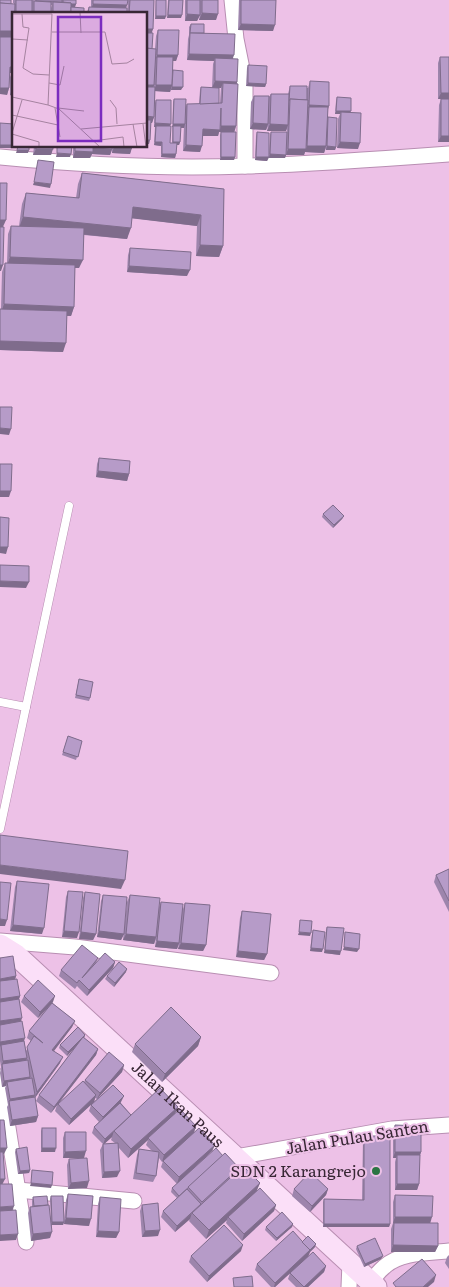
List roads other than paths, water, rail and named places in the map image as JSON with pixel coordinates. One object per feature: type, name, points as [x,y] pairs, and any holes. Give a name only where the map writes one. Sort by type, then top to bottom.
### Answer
[{"type":"main road","name":"Jalan Ikan Paus","points":[[0,943],[16,955],[373,1284]]},
{"type":"street","points":[[232,0],[236,38],[245,84],[245,166]]},
{"type":"street","points":[[0,157],[79,164],[245,166],[449,154]]},
{"type":"street","points":[[0,943],[75,947],[272,973]]},
{"type":"street","points":[[0,1077],[4,1118],[26,1242]]},
{"type":"street","name":"Jalan Pulau Santen","points":[[236,1157],[392,1129],[449,1125]]},
{"type":"street","points":[[18,1190],[134,1201]]},
{"type":"street","points":[[373,1284],[384,1266],[393,1260],[410,1255],[449,1251]]},
{"type":"street","points":[[349,1287],[350,1263]]},
{"type":"lane","points":[[0,829],[69,506]]},
{"type":"lane","points":[[0,702],[26,707]]},
{"type":"place","name":"SDN 2 Karangrejo","points":[[376,1171]]}]
